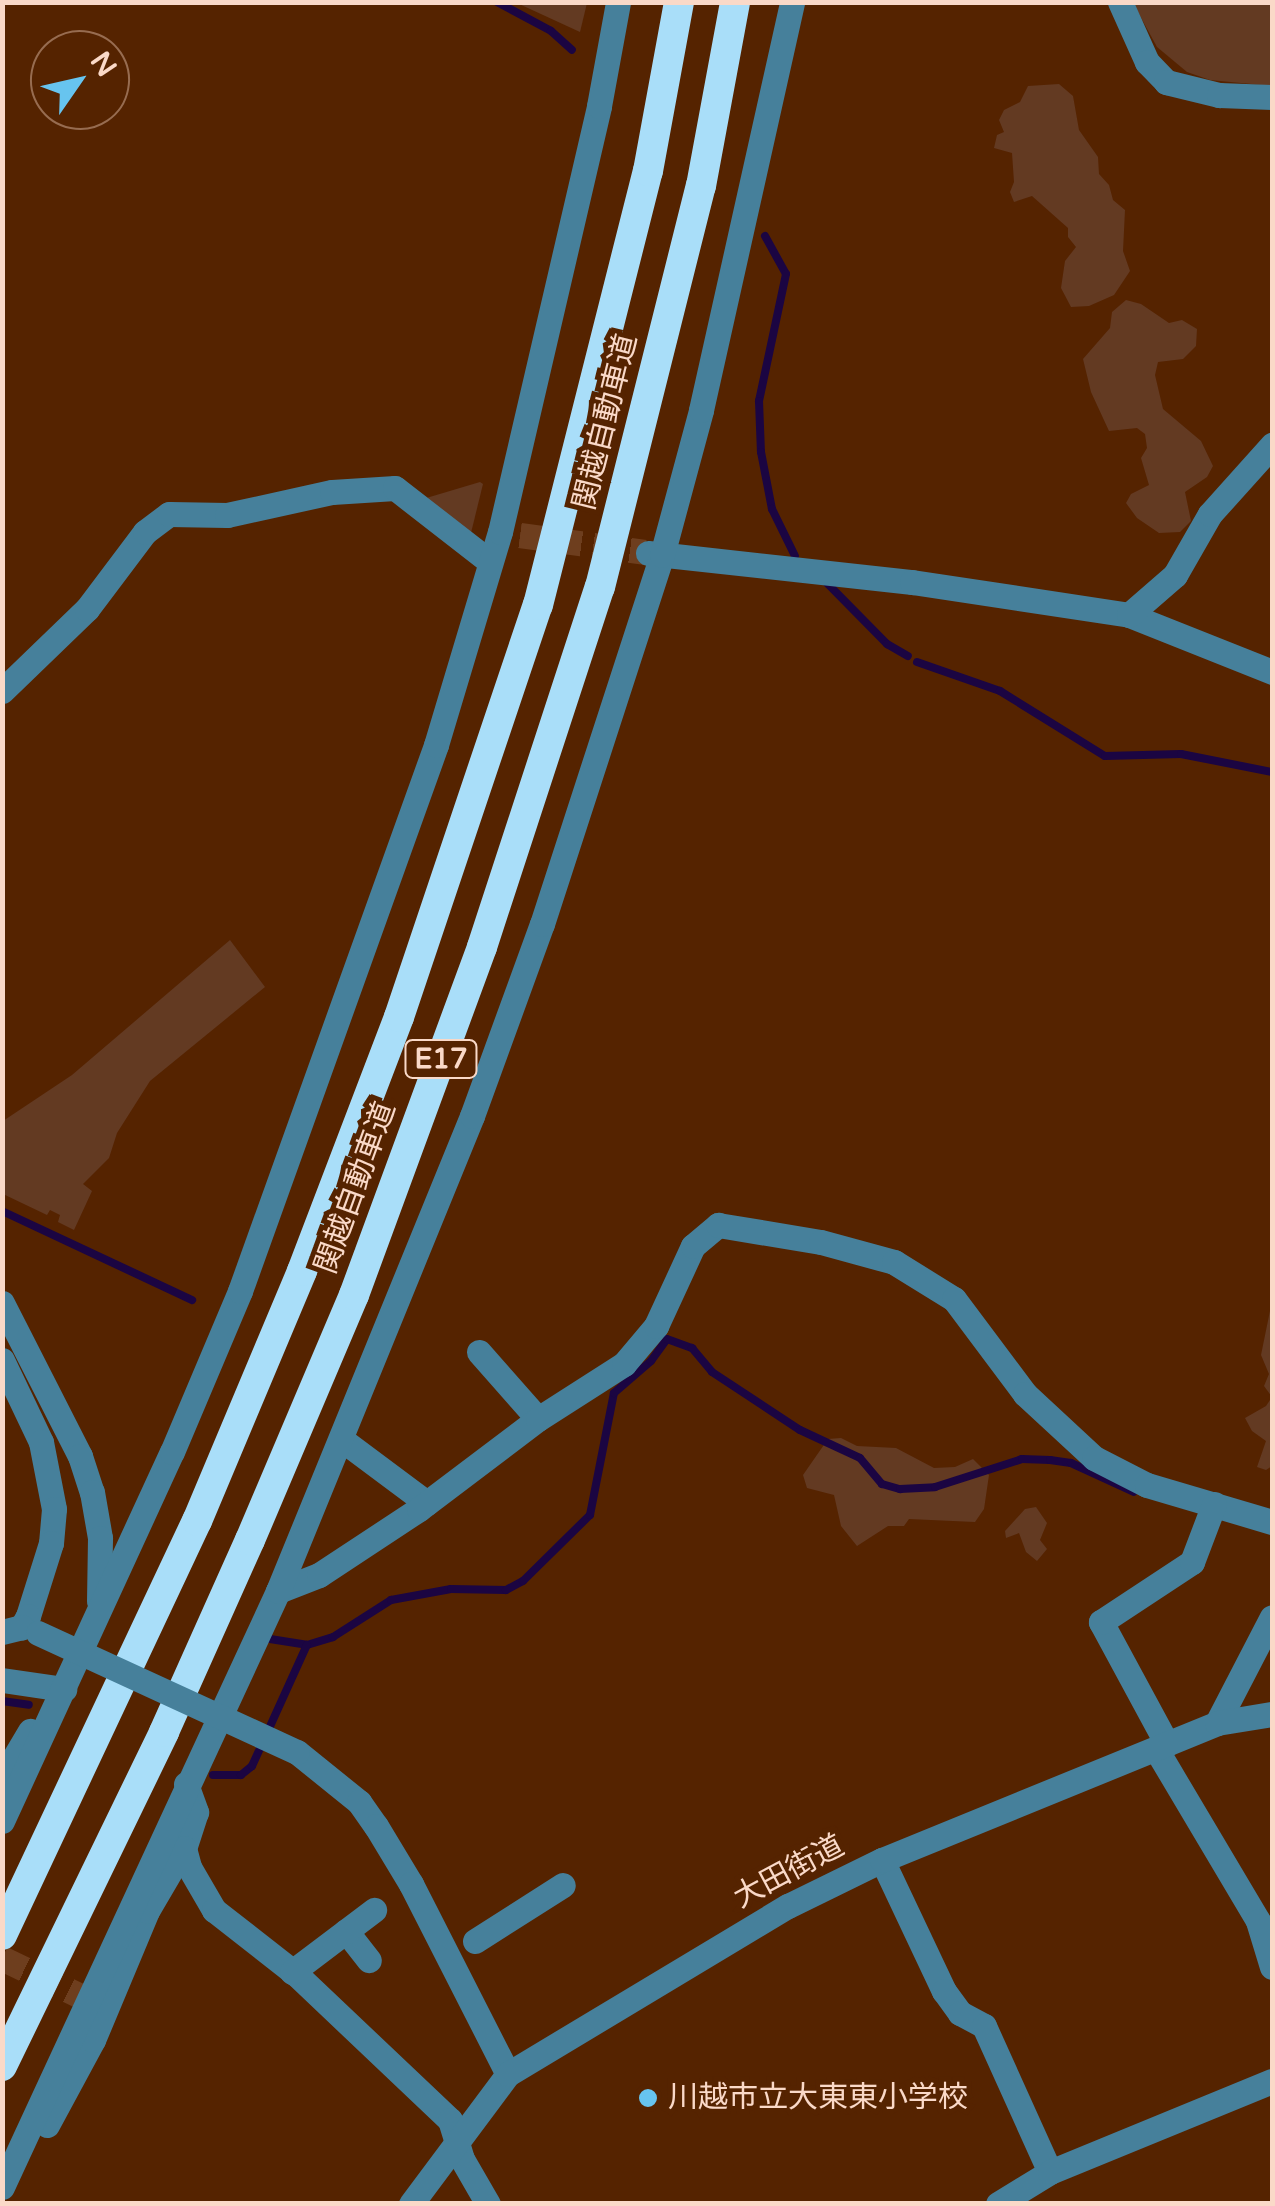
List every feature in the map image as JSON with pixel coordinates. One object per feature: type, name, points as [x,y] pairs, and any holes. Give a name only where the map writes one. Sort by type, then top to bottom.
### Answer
[{"type":"highway","name":"関越自動車道","points":[[2,1935],[197,1522],[302,1271],[399,1016],[538,605],[644,190],[679,2]]},
{"type":"highway","name":"関越自動車道","points":[[2,2066],[164,1732],[250,1540],[354,1295],[482,948],[600,587],[701,186],[735,2]]},
{"type":"street","points":[[2,1821],[240,1291],[418,798],[490,562],[510,533],[618,2]]},
{"type":"street","points":[[2,2187],[278,1591],[479,1098],[592,778],[654,554],[706,391],[792,2]]},
{"type":"street","points":[[1120,2],[1147,62],[1166,82],[1219,96],[1272,97]]},
{"type":"street","points":[[1129,615],[1175,575],[1210,514],[1272,444]]},
{"type":"street","points":[[2,691],[87,610],[145,532],[169,514],[227,516],[332,492],[395,488],[490,562]]},
{"type":"street","points":[[654,554],[912,582],[1129,615],[1272,672]]},
{"type":"street","points":[[278,1591],[318,1576],[426,1503],[538,1419],[624,1364],[641,1349],[656,1326],[693,1246],[718,1225],[762,1230],[894,1262],[954,1299],[1025,1394],[1094,1458],[1211,1511],[1272,1522]]},
{"type":"street","points":[[2,1303],[80,1456],[92,1492],[100,1538],[99,1611]]},
{"type":"street","points":[[479,1352],[538,1419]]},
{"type":"street","points":[[2,1360],[41,1442],[54,1509],[51,1543],[21,1631],[298,1752],[330,1777],[376,1826],[508,2074]]},
{"type":"street","points":[[341,1439],[426,1503]]},
{"type":"street","points":[[1211,1511],[1192,1562],[1101,1622],[1162,1746],[1258,1921],[1272,1967]]},
{"type":"street","points":[[1217,1723],[1272,1617]]},
{"type":"street","points":[[2,1680],[64,1689]]},
{"type":"street","name":"大田街道","points":[[411,2204],[458,2135],[508,2074],[788,1906],[882,1860],[1217,1723],[1272,1714]]},
{"type":"street","points":[[2,1778],[25,1734],[51,1718]]},
{"type":"street","points":[[2,2202],[93,2040],[146,1911],[184,1848],[196,1812],[186,1784]]},
{"type":"street","points":[[184,1848],[189,1867],[214,1910],[292,1972],[417,2085],[458,2135],[462,2158],[488,2204]]},
{"type":"street","points":[[882,1860],[944,1991],[960,2013],[984,2026],[1050,2172]]},
{"type":"street","points":[[474,1941],[563,1885]]},
{"type":"street","points":[[292,1972],[374,1910]]},
{"type":"street","points":[[346,1931],[369,1960]]},
{"type":"street","points":[[998,2204],[1050,2172],[1272,2081]]},
{"type":"shaded area","points":[[517,3],[587,3],[580,32]]},
{"type":"shaded area","points":[[1133,3],[1272,3],[1272,86],[1210,80],[1187,72],[1157,47]]},
{"type":"shaded area","points":[[1059,84],[1073,96],[1079,130],[1098,157],[1099,174],[1109,185],[1113,200],[1125,210],[1123,251],[1130,271],[1114,295],[1089,306],[1071,307],[1061,288],[1065,261],[1076,247],[1068,237],[1068,228],[1032,196],[1014,202],[1010,192],[1014,182],[1012,153],[994,148],[997,135],[1004,132],[999,120],[1004,110],[1020,102],[1028,86]]},
{"type":"shaded area","points":[[1126,300],[1141,304],[1169,323],[1182,320],[1197,329],[1196,346],[1183,359],[1158,362],[1155,375],[1163,409],[1201,441],[1213,466],[1207,477],[1185,492],[1191,521],[1180,532],[1159,533],[1137,518],[1126,503],[1131,494],[1149,485],[1141,458],[1147,448],[1145,434],[1137,428],[1109,431],[1091,392],[1083,359],[1110,328],[1112,312]]},
{"type":"shaded area","points":[[483,484],[470,537],[423,499]]},
{"type":"shaded area","points":[[230,940],[265,987],[150,1081],[117,1133],[109,1158],[83,1184],[92,1191],[74,1230],[58,1222],[60,1215],[50,1210],[47,1215],[3,1194],[3,1121],[72,1075]]},
{"type":"shaded area","points":[[1272,1301],[1272,1397],[1264,1386],[1269,1374],[1261,1355]]},
{"type":"shaded area","points":[[1272,1397],[1272,1466],[1266,1470],[1257,1467],[1266,1441],[1252,1431],[1245,1418],[1266,1406]]},
{"type":"shaded area","points":[[841,1438],[857,1446],[896,1448],[934,1468],[955,1467],[973,1459],[989,1475],[984,1509],[975,1522],[909,1519],[904,1526],[888,1526],[857,1546],[841,1526],[834,1495],[807,1488],[803,1475],[828,1439]]},
{"type":"shaded area","points":[[1036,1507],[1047,1523],[1040,1540],[1047,1549],[1037,1561],[1026,1552],[1019,1533],[1006,1538],[1005,1531],[1025,1509]]},
{"type":"waterway","points":[[497,2],[551,31],[572,50]]},
{"type":"waterway","points":[[765,236],[786,274],[759,401],[761,452],[772,509],[795,556]]},
{"type":"waterway","points":[[822,578],[887,644],[908,656]]},
{"type":"waterway","points":[[917,662],[1000,691],[1105,756],[1181,754],[1272,772]]},
{"type":"waterway","points":[[2,1211],[192,1300]]},
{"type":"waterway","points":[[270,1639],[307,1645],[333,1637],[391,1600],[451,1589],[506,1590],[523,1581],[590,1515],[614,1393],[651,1361],[667,1339],[692,1348],[712,1372],[800,1430],[860,1458],[882,1484],[900,1489],[935,1487],[1022,1459],[1071,1463],[1134,1492]]},
{"type":"waterway","points":[[213,1775],[241,1775],[252,1766],[307,1645]]},
{"type":"waterway","points":[[2,1701],[29,1705]]},
{"type":"tunnel","points":[[520,535],[645,552]]},
{"type":"tunnel","points":[[2,1958],[106,2008]]},
{"type":"place","name":"川越市立大東東小学校","points":[[648,2098]]}]
